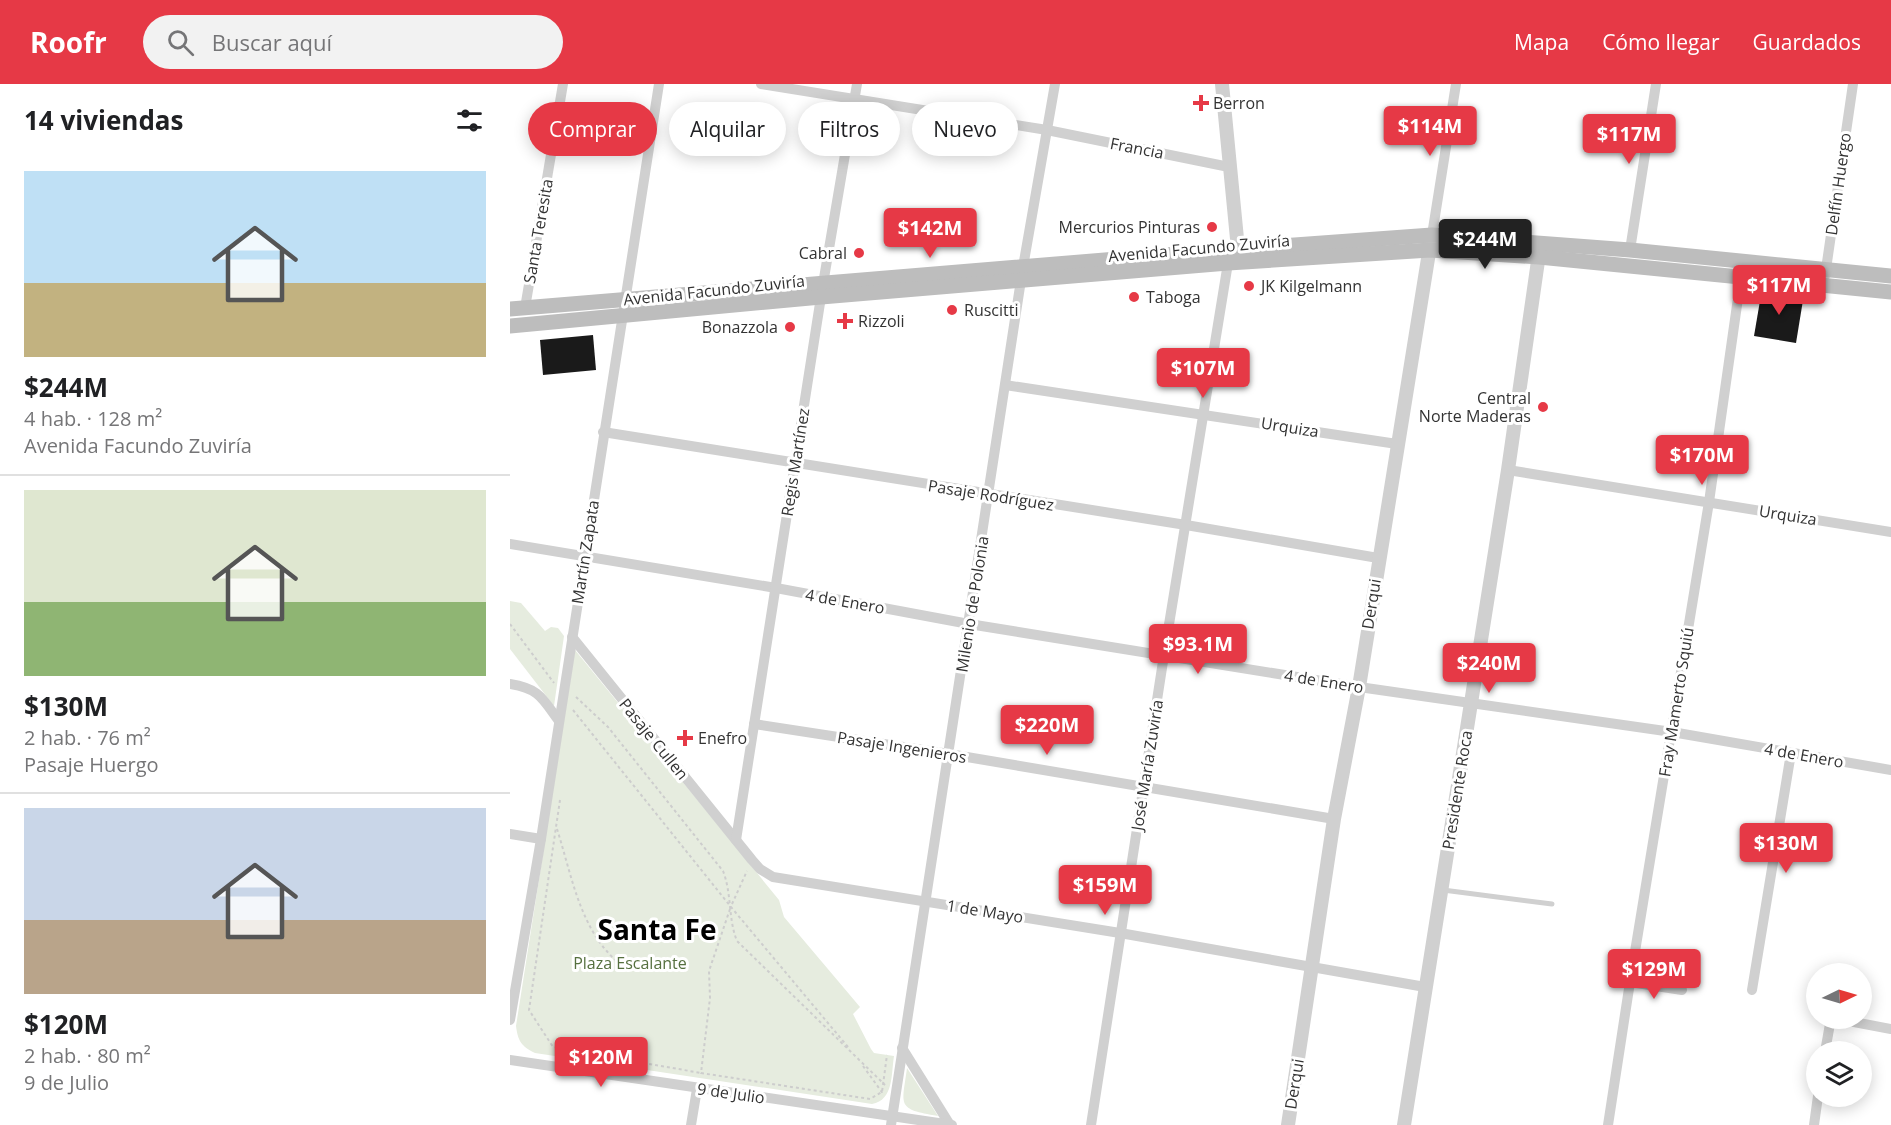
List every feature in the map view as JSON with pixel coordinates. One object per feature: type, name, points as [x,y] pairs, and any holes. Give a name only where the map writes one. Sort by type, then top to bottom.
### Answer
[{"type":"main road","name":"Avenida Facundo Zuviría","points":[[518,309],[625,299],[822,291],[1023,275],[1228,263],[1431,242]]},
{"type":"main road","name":"Avenida Facundo Zuviría","points":[[1023,275],[1238,249],[1431,242],[1540,250],[1741,277],[1891,292]]},
{"type":"main road","name":"Avenida Facundo Zuviría","points":[[1540,250],[1630,250],[1891,276]]},
{"type":"main road","name":"Avenida Facundo Zuviría","points":[[510,326],[622,317],[822,291]]},
{"type":"street","name":"Santa Teresita","points":[[518,309],[563,84]]},
{"type":"street","name":"Martín Zapata","points":[[510,1020],[541,839],[565,721],[563,696],[659,84]]},
{"type":"street","name":"Francia","points":[[761,84],[1047,130],[1229,167]]},
{"type":"street","name":"Regis Martínez","points":[[736,840],[822,291],[857,84]]},
{"type":"street","name":"Milenio de Polonia","points":[[892,1116],[1005,385],[1055,84]]},
{"type":"street","points":[[1222,84],[1238,249],[1228,263]]},
{"type":"street","name":"Derqui","points":[[1287,1125],[1334,819],[1359,687],[1456,84]]},
{"type":"street","points":[[1630,250],[1656,84]]},
{"type":"street","name":"Delfín Huergo","points":[[1824,285],[1852,84]]},
{"type":"street","name":"Presidente Roca","points":[[1404,1125],[1508,470],[1540,250]]},
{"type":"street","name":"José María Zuviría","points":[[1090,1125],[1228,263]]},
{"type":"street","name":"Fray Mamerto Squiú","points":[[1608,1125],[1709,502],[1741,277]]},
{"type":"street","name":"Urquiza","points":[[1005,385],[1397,444]]},
{"type":"street","name":"Pasaje Rodríguez","points":[[603,432],[1378,558]]},
{"type":"street","name":"Urquiza","points":[[1508,470],[1891,532]]},
{"type":"street","name":"4 de Enero","points":[[510,544],[776,588],[969,624],[1359,687],[1671,732],[1891,770]]},
{"type":"street","name":"Pasaje Cullen","points":[[572,637],[736,840]]},
{"type":"street","points":[[510,684],[538,692],[565,721]]},
{"type":"street","name":"Pasaje Ingenieros","points":[[754,724],[949,754],[1334,819]]},
{"type":"street","points":[[1752,990],[1791,753]]},
{"type":"street","points":[[510,834],[541,839]]},
{"type":"street","name":"1 de Mayo","points":[[736,840],[760,869],[778,879],[1120,933],[1425,987]]},
{"type":"street","points":[[1630,982],[1682,990]]},
{"type":"street","points":[[1872,1025],[1891,1029]]},
{"type":"street","points":[[902,1048],[951,1125]]},
{"type":"street","name":"9 de Julio","points":[[510,1060],[951,1125]]},
{"type":"street","points":[[691,1125],[697,1089]]},
{"type":"street","points":[[1814,1125],[1816,1107]]},
{"type":"lane","points":[[1441,890],[1552,904]]},
{"type":"path","points":[[510,624],[563,696]]},
{"type":"path","points":[[565,721],[572,709],[574,696],[608,728],[723,871],[728,883],[733,931],[737,941],[883,1085],[896,1087]]},
{"type":"path","points":[[572,709],[731,907],[857,1058],[882,1092],[892,1116]]},
{"type":"path","points":[[561,791],[529,1010],[553,1047],[700,1073],[870,1099],[882,1092]]},
{"type":"path","points":[[556,826],[585,919],[601,947],[619,963]]},
{"type":"path","points":[[700,1073],[710,998],[709,971],[731,907],[752,860]]},
{"type":"path","points":[[882,1092],[887,1055]]},
{"type":"green space","points":[[510,601],[521,603],[545,631],[551,627],[558,628],[564,636],[554,706],[510,649]]},
{"type":"green space","name":"Plaza Escalante","points":[[575,650],[779,900],[784,917],[860,1007],[853,1014],[874,1053],[894,1056],[888,1092],[879,1102],[872,1104],[535,1053],[521,1042],[516,1026]]},
{"type":"green space","points":[[907,1068],[938,1116],[915,1111],[905,1104]]},
{"type":"building","points":[[1762,289],[1804,294],[1796,343],[1754,336]]},
{"type":"building","points":[[593,335],[596,370],[543,375],[540,340]]},
{"type":"place","name":"Berron","points":[[1201,103]]},
{"type":"place","name":"Mercurios Pinturas","points":[[1212,227]]},
{"type":"place","name":"Cabral","points":[[859,253]]},
{"type":"place","name":"JK Kilgelmann","points":[[1249,286]]},
{"type":"place","name":"Taboga","points":[[1134,297]]},
{"type":"place","name":"Ruscitti","points":[[952,310]]},
{"type":"place","name":"Rizzoli","points":[[845,321]]},
{"type":"place","name":"Bonazzola","points":[[790,327]]},
{"type":"place","name":"Central Norte Maderas","points":[[1543,407]]},
{"type":"place","name":"Enefro","points":[[685,738]]},
{"type":"district","name":"Santa Fe","points":[[657,929]]}]
